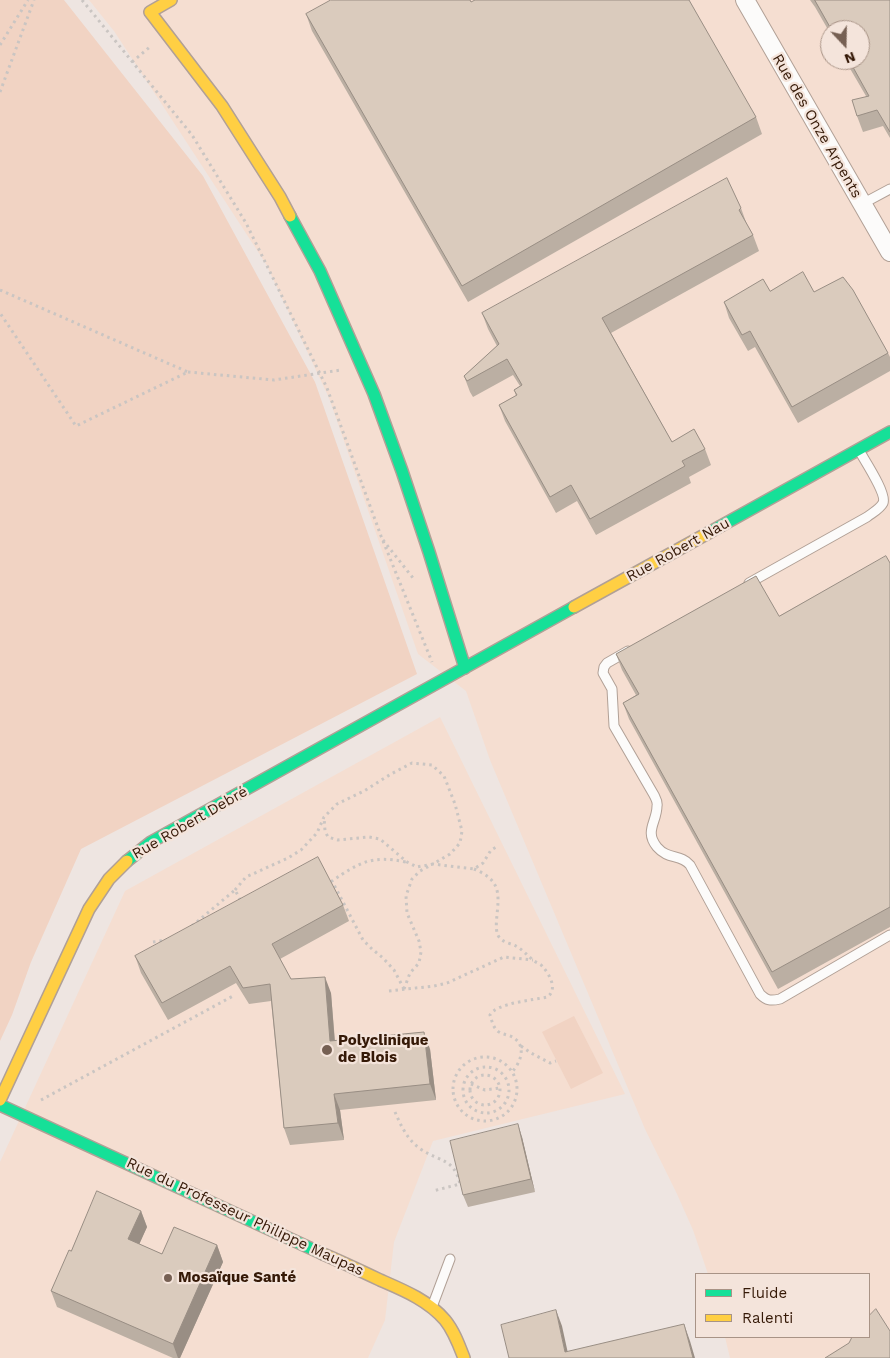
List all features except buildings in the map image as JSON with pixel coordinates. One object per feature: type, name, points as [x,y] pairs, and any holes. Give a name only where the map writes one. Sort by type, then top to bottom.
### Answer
[{"type":"street","points":[[171,0],[150,12],[222,106],[280,197],[320,271],[374,394],[429,552],[465,668]]},
{"type":"street","name":"Rue des Onze Arpents","points":[[745,0],[890,252]]},
{"type":"street","name":"Rue Robert Nau","points":[[465,668],[890,432]]},
{"type":"street","name":"Rue Robert Debré","points":[[0,1100],[89,909],[101,889],[132,855],[151,842],[465,668]]},
{"type":"street","name":"Rue du Professeur Philippe Maupas","points":[[0,1105],[411,1294],[432,1307],[449,1324],[460,1345],[464,1358]]},
{"type":"lane","points":[[862,204],[890,189]]},
{"type":"lane","points":[[737,590],[878,509],[883,503],[884,497],[859,449]]},
{"type":"lane","points":[[633,649],[607,663],[603,673],[612,689],[614,726],[658,804],[652,825],[652,839],[664,854],[682,859],[690,865],[760,994],[765,999],[772,1001],[780,998],[890,935]]},
{"type":"lane","points":[[432,1307],[450,1259]]},
{"type":"path","points":[[0,45],[28,0]]},
{"type":"path","points":[[0,92],[34,0]]},
{"type":"path","points":[[82,0],[192,135],[246,223],[326,388],[380,536],[434,667]]},
{"type":"path","points":[[0,290],[188,372],[274,380],[362,367]]},
{"type":"path","points":[[0,313],[76,426],[188,372]]},
{"type":"path","points":[[380,536],[416,582]]},
{"type":"path","points":[[191,927],[235,890],[246,877],[301,850],[317,833],[324,817],[337,804],[412,764],[432,765],[444,776],[455,804],[462,831],[460,843],[450,854],[420,871],[412,879],[406,896],[407,913],[419,941],[421,952],[419,963],[410,973],[404,989]]},
{"type":"path","points":[[324,817],[324,831],[328,837],[338,840],[369,837],[380,839],[407,862],[417,867],[433,864],[474,869],[483,873],[493,882],[498,892],[497,934],[501,940],[517,946],[542,966],[549,976],[553,987],[551,994],[547,997],[503,1006],[492,1011],[490,1015],[494,1026],[499,1032],[515,1038],[520,1046],[522,1053],[519,1065],[512,1072]]},
{"type":"path","points":[[474,869],[483,863],[491,850],[498,846]]},
{"type":"path","points":[[404,989],[394,970],[363,940],[332,880],[360,863],[369,860],[407,862]]},
{"type":"path","points":[[235,890],[244,906]]},
{"type":"path","points":[[153,942],[172,940]]},
{"type":"path","points":[[389,991],[447,983],[504,957],[533,960]]},
{"type":"path","points":[[41,1100],[233,996]]},
{"type":"path","points":[[520,1046],[531,1054],[550,1063],[556,1061]]},
{"type":"path","points":[[484,1057],[495,1059],[505,1064],[512,1072],[517,1094],[507,1113],[498,1119],[488,1122],[477,1121],[468,1117],[460,1110],[453,1091],[454,1081],[458,1072],[465,1064],[474,1059],[484,1057]]},
{"type":"path","points":[[487,1075],[488,1067]]},
{"type":"path","points":[[488,1067],[499,1070],[505,1076],[509,1088],[508,1098],[499,1110],[492,1113],[476,1112],[465,1100],[463,1086],[470,1072],[477,1068],[488,1067]]},
{"type":"path","points":[[482,1075],[496,1079],[500,1088],[498,1097],[486,1105],[476,1102],[470,1094],[471,1084],[478,1076],[482,1075]]},
{"type":"path","points":[[471,1084],[485,1090],[500,1088]]},
{"type":"path","points":[[509,1088],[516,1088]]},
{"type":"path","points":[[456,1103],[465,1100]]},
{"type":"path","points":[[493,1102],[499,1110]]},
{"type":"path","points":[[395,1112],[400,1125],[410,1138],[421,1149],[453,1167],[457,1174],[460,1184],[433,1191]]},
{"type":"shaded area","points":[[0,0],[64,0],[203,176],[315,382],[417,674],[81,849],[31,962],[12,1015],[0,1041]]},
{"type":"shaded area","points":[[89,0],[890,0],[890,1358],[730,1358],[725,1338],[870,1338],[870,1273],[708,1273],[693,1230],[645,1129],[490,760],[466,691],[418,654],[329,398],[266,264],[114,31]]},
{"type":"shaded area","name":"Polyclinique de Blois","points":[[440,717],[625,1094],[433,1141],[394,1242],[385,1320],[368,1358],[0,1358],[0,1162],[125,891]]},
{"type":"shaded area","points":[[574,1016],[603,1073],[571,1089],[542,1032]]},
{"type":"traffic: fast","points":[[290,216],[320,271],[374,394],[429,552],[465,668]]},
{"type":"traffic: fast","points":[[710,532],[890,432]]},
{"type":"traffic: fast","points":[[127,861],[151,842],[574,607]]},
{"type":"traffic: fast","points":[[0,1105],[323,1254]]},
{"type":"traffic: slow","points":[[171,0],[150,12],[222,106],[290,216]]},
{"type":"traffic: slow","points":[[574,607],[710,532]]},
{"type":"traffic: slow","points":[[0,1100],[89,909],[109,879],[127,861]]},
{"type":"traffic: slow","points":[[323,1254],[423,1301],[448,1324],[464,1358]]},
{"type":"place","name":"Polyclinique de Blois","points":[[327,1050]]},
{"type":"place","name":"Mosaïque Santé","points":[[168,1278]]}]
